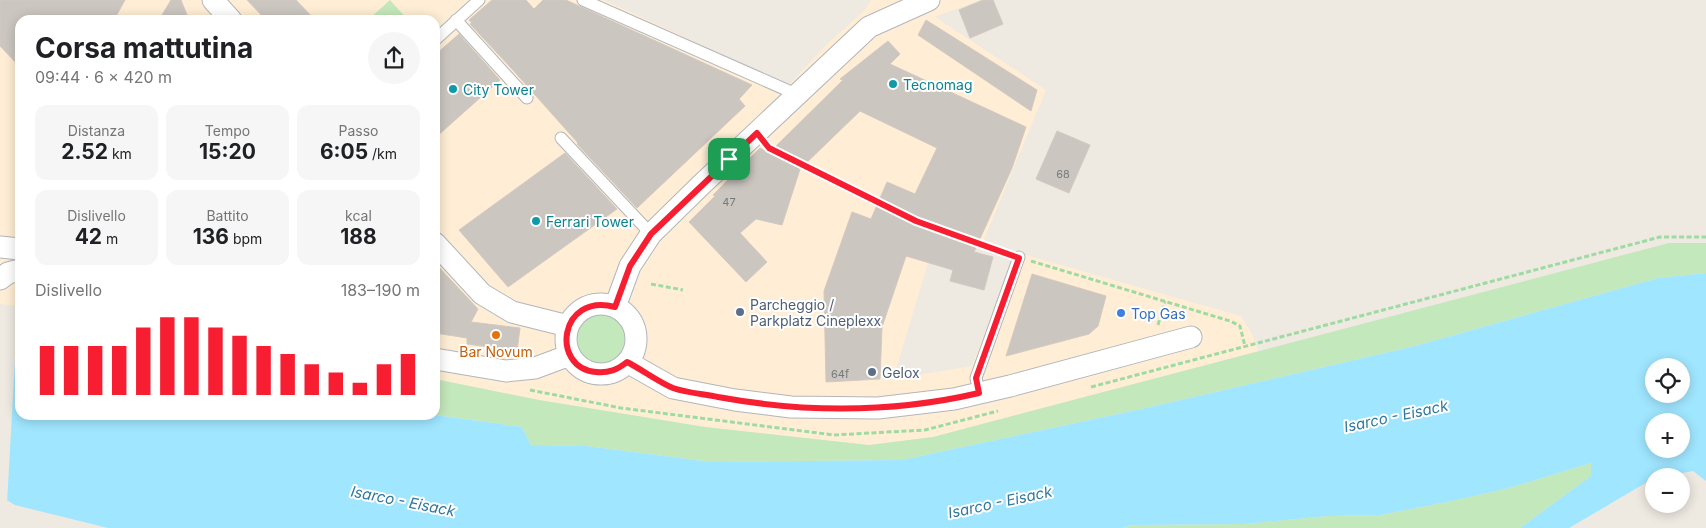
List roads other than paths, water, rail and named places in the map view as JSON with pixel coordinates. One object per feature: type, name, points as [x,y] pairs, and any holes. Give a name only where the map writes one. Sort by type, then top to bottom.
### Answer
[{"type":"street","points":[[213,0],[226,15]]},
{"type":"street","points":[[615,307],[630,266],[651,234],[869,27],[916,3]]},
{"type":"street","points":[[0,247],[15,248]]},
{"type":"street","points":[[440,248],[482,294],[512,312],[568,326]]},
{"type":"street","points":[[0,279],[8,273],[15,271]]},
{"type":"street","points":[[604,304],[615,307],[623,312],[635,330],[636,340],[633,351],[627,362],[617,370],[607,373],[589,372],[579,366],[570,355],[566,335],[568,326],[574,316],[581,310],[593,305],[604,304]]},
{"type":"street","points":[[627,362],[673,388],[735,400],[791,407],[878,408],[954,399],[1010,386],[1191,336]]},
{"type":"street","points":[[440,360],[506,371],[535,368],[570,355]]},
{"type":"lane","points":[[440,35],[478,0]]},
{"type":"lane","points":[[583,0],[798,95]]},
{"type":"lane","points":[[456,20],[527,98]]},
{"type":"lane","points":[[561,138],[651,234]]},
{"type":"lane","points":[[979,393],[976,378],[1019,258]]},
{"type":"water","name":"Isarco - Eisack","points":[[1706,273],[1706,481],[1693,471],[1690,472],[1690,468],[1645,468],[1645,483],[1569,528],[1520,528],[1591,476],[1591,463],[1509,488],[1380,515],[1328,516],[1244,524],[1132,525],[1122,528],[108,528],[15,505],[0,496],[0,307],[15,308],[15,420],[440,420],[440,416],[522,427],[531,445],[586,446],[711,462],[902,460],[1146,408],[1415,346],[1658,278]]},
{"type":"place","name":"Tecnomag","points":[[893,84]]},
{"type":"place","name":"City Tower","points":[[453,89]]},
{"type":"place","name":"Ferrari Tower","points":[[536,221]]},
{"type":"place","name":"Parcheggio / Parkplatz Cineplexx","points":[[740,312]]},
{"type":"place","name":"Top Gas","points":[[1121,313]]},
{"type":"place","name":"Bar Novum","points":[[496,335]]},
{"type":"place","name":"Gelox","points":[[872,372]]}]
